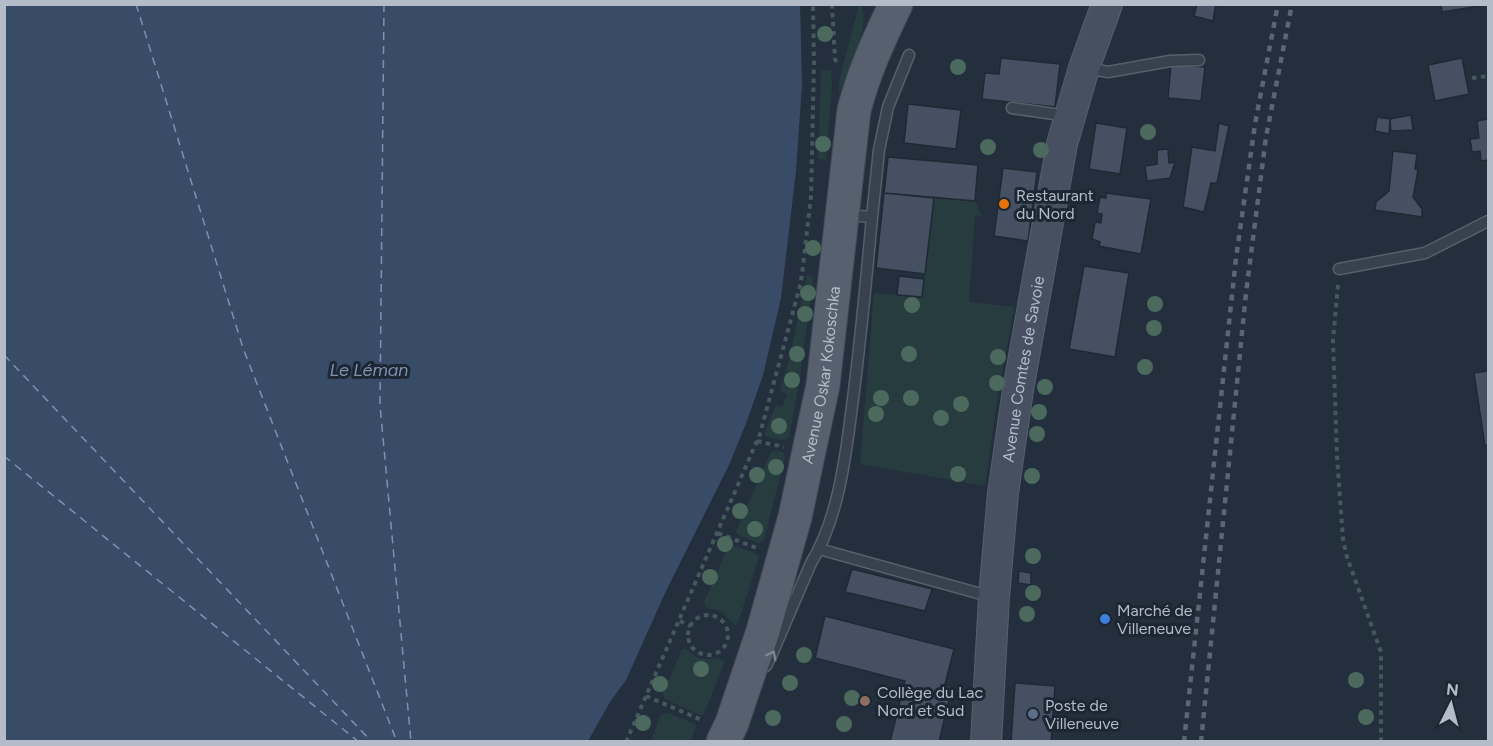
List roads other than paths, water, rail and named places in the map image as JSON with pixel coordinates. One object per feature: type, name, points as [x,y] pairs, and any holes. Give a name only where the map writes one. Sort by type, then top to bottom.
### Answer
[{"type":"main road","name":"Avenue Oskar Kokoschka","points":[[720,729],[763,631],[797,506],[857,216],[854,110],[863,76],[890,7]]},
{"type":"street","name":"Avenue Comtes de Savoie","points":[[986,741],[1002,493],[1018,390],[1051,200],[1070,116],[1107,4]]},
{"type":"lane","points":[[720,729],[772,654],[819,549],[835,500],[845,459],[861,344],[857,216],[879,150],[888,107],[909,55]]},
{"type":"lane","points":[[1084,68],[1108,72],[1170,61],[1199,60]]},
{"type":"lane","points":[[1012,108],[1070,116]]},
{"type":"lane","points":[[1340,269],[1425,253],[1488,221]]},
{"type":"lane","points":[[819,549],[994,597]]},
{"type":"water","name":"Le Léman","points":[[4,5],[800,5],[802,84],[796,171],[781,298],[763,375],[729,465],[666,591],[626,680],[610,702],[588,741],[5,741]]},
{"type":"railway","points":[[1184,742],[1236,258],[1255,124],[1278,4]]},
{"type":"railway","points":[[1201,742],[1246,293],[1266,137],[1292,4]]},
{"type":"place","name":"Restaurant du Nord","points":[[1004,204]]},
{"type":"place","name":"Marché de Villeneuve","points":[[1105,619]]},
{"type":"place","name":"Collège du Lac Nord et Sud","points":[[865,701]]},
{"type":"place","name":"Poste de Villeneuve","points":[[1033,714]]}]
